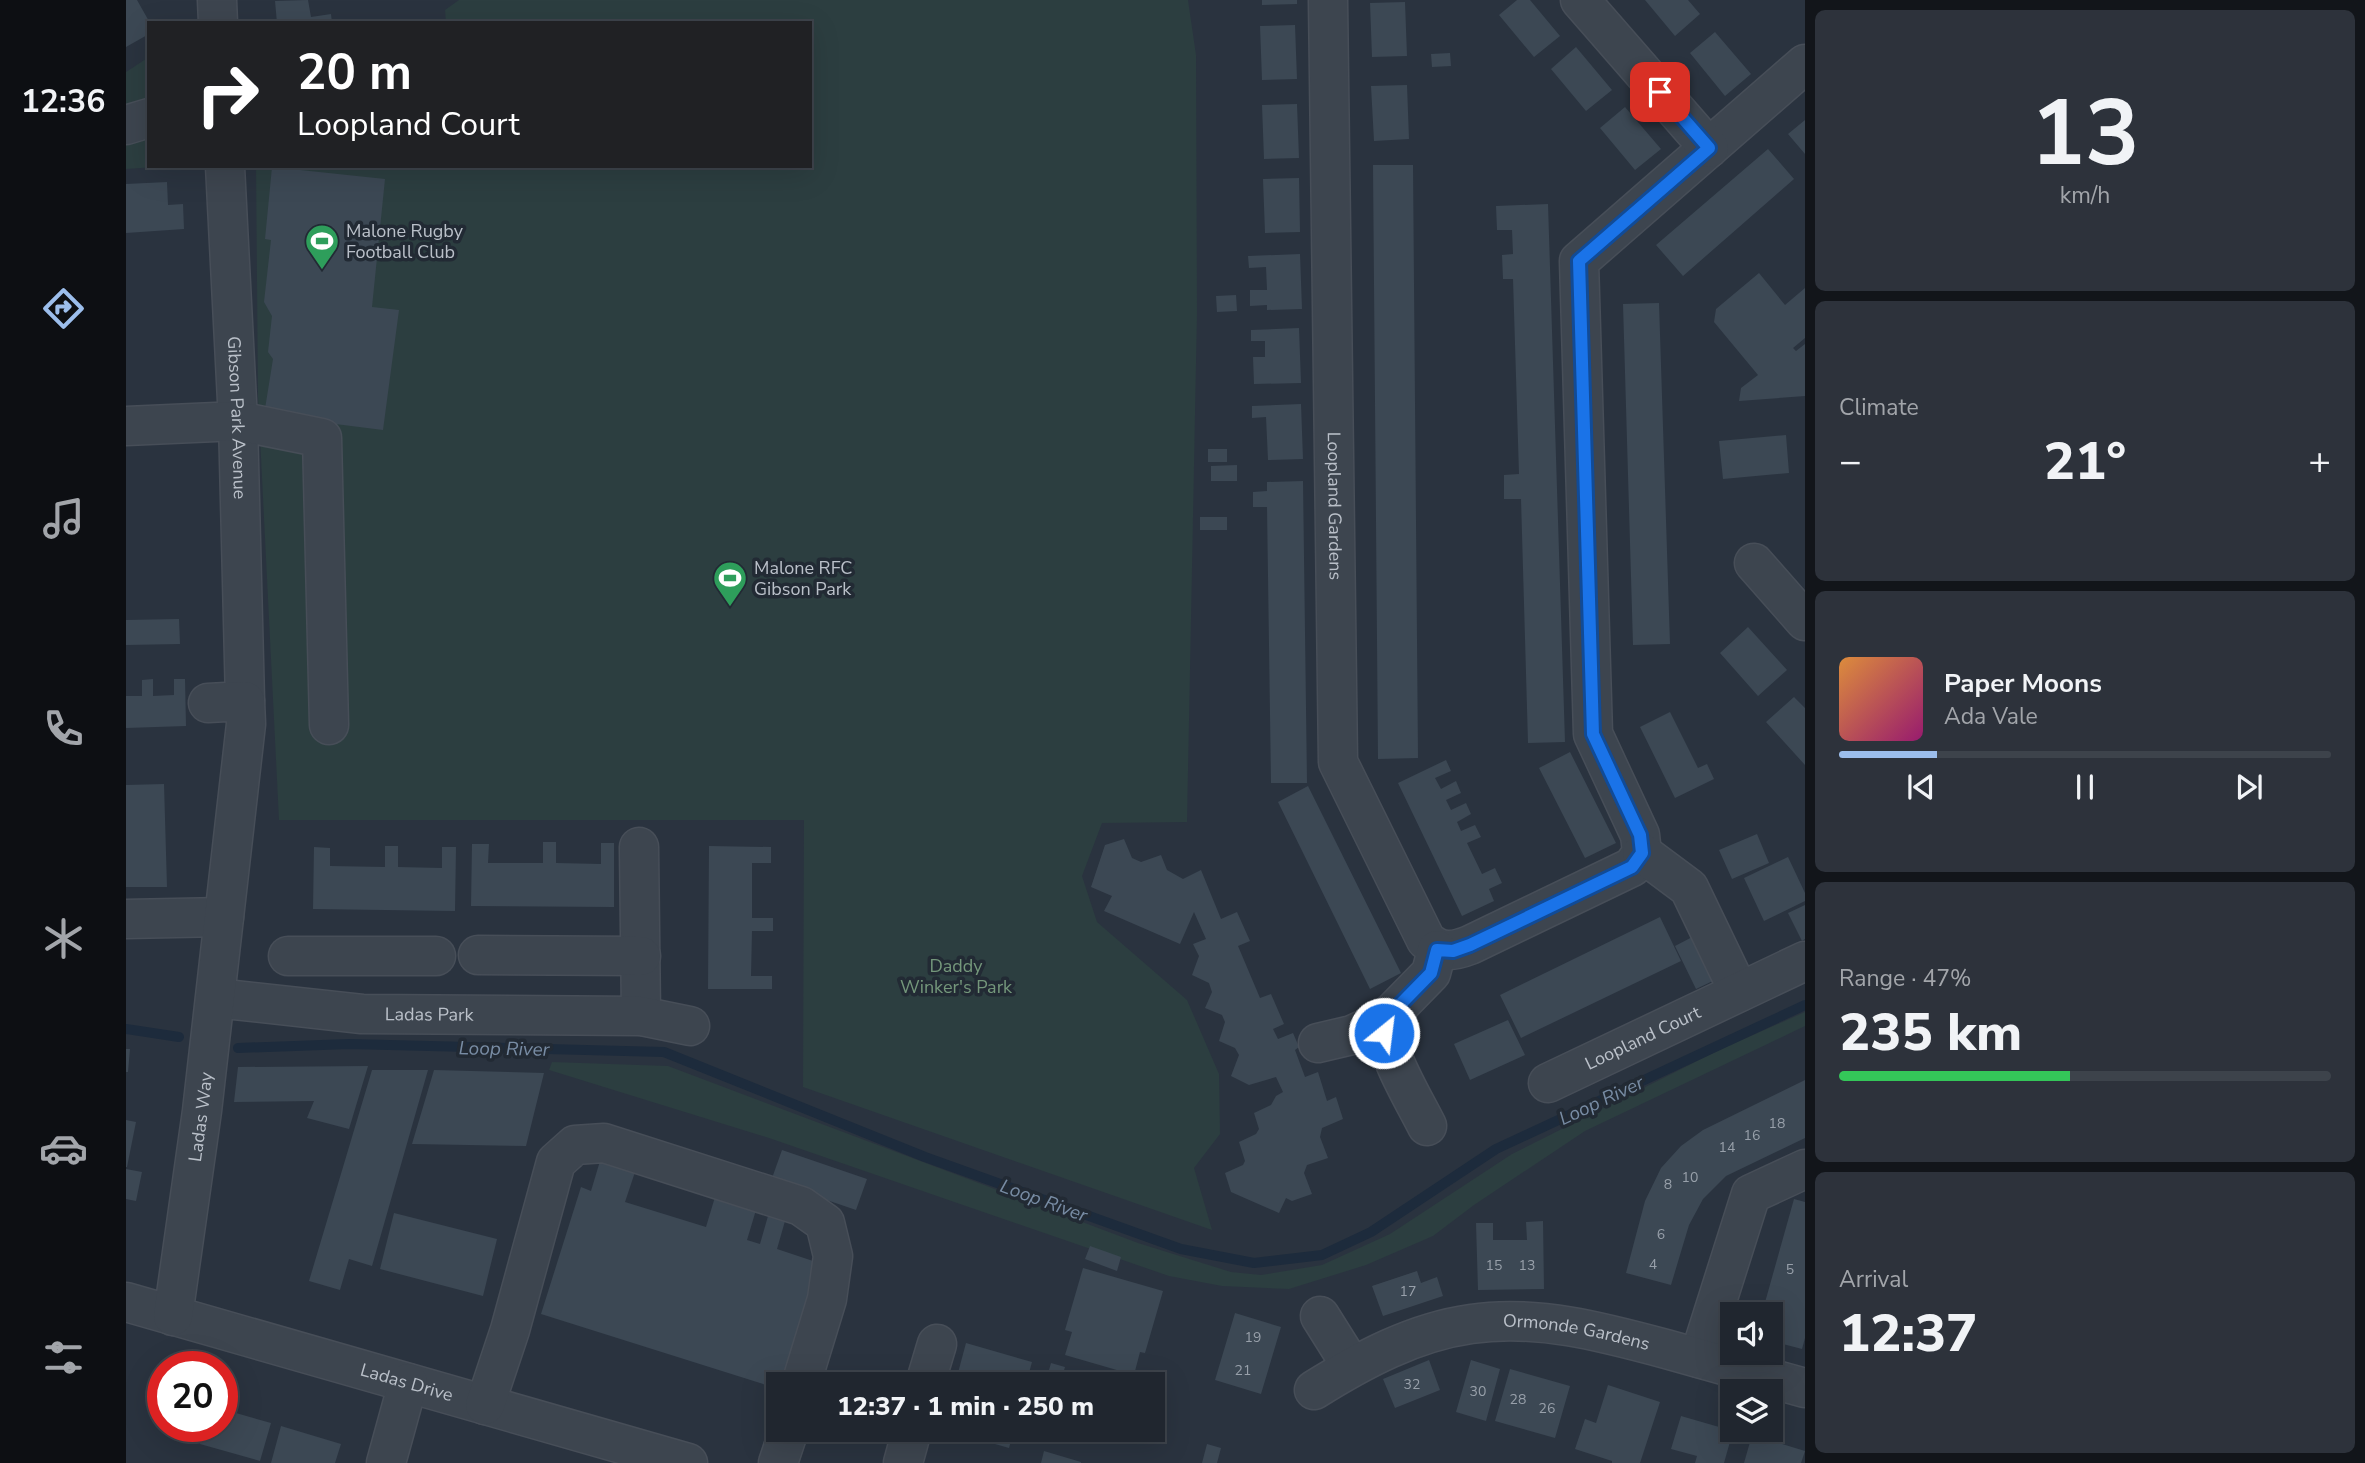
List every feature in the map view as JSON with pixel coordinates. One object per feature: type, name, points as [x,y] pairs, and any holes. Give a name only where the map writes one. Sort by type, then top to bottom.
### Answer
[{"type":"street","points":[[216,0],[218,21]]},
{"type":"street","name":"Loopland Gardens","points":[[1328,0],[1338,762],[1426,940],[1454,947]]},
{"type":"street","points":[[1580,0],[1709,148]]},
{"type":"street","points":[[1739,992],[1689,888],[1641,844],[1593,734],[1579,261],[1805,64]]},
{"type":"street","points":[[126,125],[147,119]]},
{"type":"street","name":"Gibson Park Avenue","points":[[225,168],[238,421],[245,686]]},
{"type":"street","points":[[126,426],[238,421],[322,438],[329,725]]},
{"type":"street","points":[[1754,563],[1805,621]]},
{"type":"street","points":[[208,703],[245,686]]},
{"type":"street","name":"Ladas Way","points":[[173,1316],[216,998],[246,724],[245,686]]},
{"type":"street","points":[[1318,1043],[1352,1035],[1385,1020],[1454,947],[1632,867],[1641,844]]},
{"type":"street","points":[[639,847],[641,1016]]},
{"type":"street","points":[[126,919],[224,917]]},
{"type":"street","points":[[288,956],[436,956]]},
{"type":"street","points":[[360,956],[362,1014]]},
{"type":"street","points":[[478,956],[641,956]]},
{"type":"street","name":"Loopland Court","points":[[1548,1083],[1805,961]]},
{"type":"street","name":"Ladas Park","points":[[216,998],[362,1014],[641,1016],[690,1026]]},
{"type":"street","points":[[1385,1020],[1384,1033],[1391,1052],[1427,1126]]},
{"type":"street","points":[[485,1405],[510,1330],[556,1162],[575,1145],[604,1143],[800,1206],[825,1223],[833,1256],[827,1299],[805,1372]]},
{"type":"street","points":[[1699,1358],[1751,1194],[1805,1169]]},
{"type":"street","name":"Ladas Drive","points":[[126,1302],[688,1463]]},
{"type":"street","points":[[1320,1316],[1352,1367]]},
{"type":"street","name":"Ormonde Gardens","points":[[1314,1390],[1352,1367],[1433,1332],[1499,1321],[1574,1326],[1805,1388]]},
{"type":"street","points":[[929,1372],[937,1344]]},
{"type":"street","points":[[386,1463],[408,1383]]},
{"type":"street","points":[[778,1463],[785,1442]]},
{"type":"street","points":[[903,1463],[909,1442]]},
{"type":"green space","name":"Malone RFC Gibson Park","points":[[459,0],[1188,0],[1196,55],[1197,313],[1187,822],[1102,823],[1082,876],[1097,922],[1187,1000],[1219,1074],[1220,1134],[1194,1168],[1212,1230],[803,1087],[804,820],[279,820],[258,397],[256,168],[812,168],[812,21],[446,21],[445,10]]},
{"type":"green space","points":[[147,58],[147,168],[126,169],[126,72]]},
{"type":"green space","points":[[1805,1012],[1805,1026],[1585,1131],[1474,1205],[1433,1236],[1366,1265],[1289,1289],[1222,1286],[1169,1276],[769,1138],[549,1070],[552,1062],[668,1066],[1138,1243],[1231,1272],[1261,1275],[1322,1265],[1390,1234],[1512,1154],[1719,1050]]},
{"type":"building","points":[[126,0],[137,0],[149,21],[147,35],[126,47]]},
{"type":"building","points":[[308,0],[311,17],[331,14],[332,21],[277,21],[275,1]]},
{"type":"building","points":[[1262,0],[1297,0],[1297,4],[1262,5]]},
{"type":"building","points":[[1517,0],[1530,0],[1560,36],[1534,57],[1499,15]]},
{"type":"building","points":[[1645,0],[1688,0],[1700,14],[1675,36]]},
{"type":"building","points":[[1405,2],[1407,56],[1372,57],[1370,3]]},
{"type":"building","points":[[1295,25],[1297,79],[1262,80],[1260,26]]},
{"type":"building","points":[[1715,32],[1751,74],[1725,96],[1690,53]]},
{"type":"building","points":[[1576,47],[1612,90],[1586,111],[1551,69]]},
{"type":"building","points":[[1450,53],[1451,66],[1432,67],[1431,54]]},
{"type":"building","points":[[1407,85],[1409,139],[1374,141],[1371,86]]},
{"type":"building","points":[[1297,104],[1299,158],[1264,159],[1262,105]]},
{"type":"building","points":[[1625,107],[1661,149],[1635,170],[1600,128]]},
{"type":"building","points":[[1805,120],[1805,154],[1788,134]]},
{"type":"building","points":[[1768,149],[1794,179],[1683,276],[1656,245]]},
{"type":"building","points":[[1373,165],[1413,165],[1418,758],[1378,759]]},
{"type":"building","name":"Malone Rugby Football Club","points":[[272,168],[385,179],[372,307],[399,310],[383,430],[264,415],[273,359],[268,352],[272,316],[264,302],[271,240],[265,239]]},
{"type":"building","points":[[1299,178],[1300,232],[1265,233],[1263,179]]},
{"type":"building","points":[[167,182],[168,205],[183,204],[184,229],[126,233],[126,184]]},
{"type":"building","points":[[1548,204],[1565,742],[1528,743],[1521,499],[1504,499],[1504,475],[1519,474],[1513,279],[1503,279],[1502,255],[1513,254],[1512,230],[1497,230],[1496,206]]},
{"type":"building","points":[[1300,254],[1302,309],[1267,310],[1267,305],[1250,306],[1250,290],[1267,290],[1266,267],[1249,268],[1248,256]]},
{"type":"building","points":[[1759,273],[1785,305],[1805,288],[1805,338],[1793,348],[1796,351],[1805,344],[1805,396],[1739,401],[1741,388],[1758,375],[1714,322],[1716,309]]},
{"type":"building","points":[[1236,295],[1237,311],[1217,312],[1216,296]]},
{"type":"building","points":[[1659,303],[1670,644],[1633,645],[1623,304]]},
{"type":"building","points":[[1299,328],[1301,383],[1254,384],[1253,357],[1265,357],[1265,341],[1251,341],[1251,330]]},
{"type":"building","points":[[1301,404],[1303,459],[1268,460],[1266,417],[1252,418],[1252,406]]},
{"type":"building","points":[[1786,435],[1789,473],[1723,479],[1719,441]]},
{"type":"building","points":[[1208,449],[1227,449],[1227,462],[1208,462]]},
{"type":"building","points":[[1237,465],[1237,481],[1211,481],[1211,466]]},
{"type":"building","points":[[1303,481],[1307,783],[1271,783],[1267,507],[1253,507],[1253,492],[1267,491],[1267,482]]},
{"type":"building","points":[[1200,517],[1227,517],[1227,530],[1200,530]]},
{"type":"building","points":[[179,619],[180,644],[126,645],[126,620]]},
{"type":"building","points":[[1748,627],[1787,670],[1758,696],[1720,653]]},
{"type":"building","points":[[153,679],[153,696],[174,695],[174,679],[185,679],[186,726],[126,728],[126,696],[142,696],[142,680]]},
{"type":"building","points":[[1794,697],[1805,708],[1805,765],[1766,722]]},
{"type":"building","points":[[1670,712],[1698,768],[1707,764],[1714,779],[1675,798],[1640,727]]},
{"type":"building","points":[[1570,752],[1616,843],[1585,858],[1539,768]]},
{"type":"building","points":[[1446,760],[1451,771],[1435,778],[1441,789],[1456,781],[1461,793],[1446,800],[1451,810],[1466,803],[1471,814],[1457,822],[1461,831],[1475,825],[1481,837],[1467,843],[1482,874],[1495,868],[1502,883],[1489,889],[1494,901],[1462,916],[1398,783]]},
{"type":"building","points":[[164,784],[167,887],[126,887],[126,785]]},
{"type":"building","points":[[1308,786],[1401,973],[1370,989],[1278,802]]},
{"type":"building","points":[[1757,834],[1769,863],[1732,879],[1719,850]]},
{"type":"building","points":[[1124,839],[1132,858],[1141,862],[1161,855],[1167,870],[1183,879],[1201,870],[1221,919],[1237,912],[1250,941],[1238,946],[1260,998],[1271,994],[1284,1024],[1273,1029],[1278,1039],[1293,1033],[1299,1047],[1295,1050],[1305,1077],[1318,1072],[1327,1101],[1336,1097],[1343,1119],[1322,1128],[1320,1137],[1328,1158],[1307,1165],[1304,1173],[1312,1194],[1292,1201],[1286,1198],[1279,1213],[1231,1192],[1225,1173],[1243,1165],[1245,1161],[1239,1142],[1256,1134],[1259,1129],[1254,1113],[1271,1105],[1276,1096],[1283,1092],[1276,1077],[1249,1085],[1231,1076],[1239,1055],[1235,1048],[1219,1041],[1225,1022],[1222,1015],[1205,1008],[1212,992],[1209,983],[1192,975],[1199,956],[1193,944],[1206,939],[1194,912],[1180,944],[1104,911],[1112,896],[1091,887],[1105,845]]},
{"type":"building","points":[[543,842],[556,842],[556,863],[601,864],[601,843],[614,843],[614,907],[471,906],[472,844],[489,844],[488,863],[543,863]]},
{"type":"building","points":[[385,846],[398,846],[398,867],[442,868],[442,847],[456,847],[455,911],[313,909],[314,847],[330,848],[330,866],[385,867]]},
{"type":"building","points":[[709,846],[771,847],[771,863],[752,863],[752,918],[773,918],[773,931],[752,931],[751,976],[772,976],[772,989],[708,989]]},
{"type":"building","points":[[1788,857],[1805,893],[1805,901],[1764,921],[1744,878]]},
{"type":"building","points":[[1805,905],[1805,939],[1802,941],[1788,913]]},
{"type":"building","points":[[1660,917],[1681,961],[1521,1038],[1500,995]]},
{"type":"building","points":[[1698,934],[1719,978],[1696,989],[1675,946]]},
{"type":"building","points":[[1508,1020],[1525,1055],[1470,1080],[1454,1044]]},
{"type":"building","points":[[126,1049],[130,1049],[128,1072],[126,1072]]},
{"type":"building","points":[[368,1066],[349,1129],[307,1118],[314,1101],[234,1102],[238,1067]]},
{"type":"building","points":[[372,1070],[428,1070],[372,1266],[349,1259],[340,1290],[309,1281]]},
{"type":"building","points":[[434,1070],[544,1073],[526,1146],[412,1144]]},
{"type":"building","points":[[1805,1080],[1805,1138],[1726,1176],[1703,1199],[1689,1225],[1671,1285],[1626,1273],[1645,1201],[1661,1168],[1681,1146],[1703,1130]]},
{"type":"building","points":[[126,1120],[136,1122],[127,1167],[126,1167]]},
{"type":"building","points":[[782,1150],[867,1179],[856,1210],[771,1181]]},
{"type":"building","points":[[600,1161],[635,1172],[625,1202],[706,1227],[715,1197],[756,1210],[747,1240],[760,1244],[768,1216],[785,1221],[777,1249],[825,1265],[792,1372],[766,1372],[766,1385],[541,1314],[581,1187],[591,1191]]},
{"type":"building","points":[[126,1169],[142,1172],[136,1201],[126,1199]]},
{"type":"building","points":[[1794,1199],[1805,1202],[1805,1338],[1802,1349],[1783,1344],[1783,1302],[1765,1302]]},
{"type":"building","points":[[394,1213],[497,1239],[483,1296],[380,1269]]},
{"type":"building","points":[[1543,1221],[1544,1289],[1478,1290],[1476,1223],[1493,1223],[1493,1240],[1527,1240],[1526,1222]]},
{"type":"building","points":[[1090,1246],[1121,1257],[1117,1271],[1085,1259]]},
{"type":"building","points":[[1083,1268],[1163,1291],[1145,1353],[1140,1352],[1135,1372],[1124,1372],[1065,1355],[1072,1332],[1065,1330]]},
{"type":"building","points":[[1417,1271],[1421,1283],[1437,1277],[1443,1296],[1383,1316],[1372,1286]]},
{"type":"building","points":[[1235,1313],[1281,1327],[1261,1394],[1215,1380]]},
{"type":"building","points":[[966,1343],[1032,1362],[1029,1372],[958,1372]]},
{"type":"building","points":[[1429,1360],[1440,1390],[1395,1408],[1383,1379]]},
{"type":"building","points":[[1471,1360],[1500,1369],[1486,1421],[1456,1412]]},
{"type":"building","points":[[1051,1363],[1065,1367],[1064,1372],[1048,1372]]},
{"type":"building","points":[[1510,1369],[1570,1386],[1555,1438],[1495,1421]]},
{"type":"building","points":[[1608,1385],[1660,1402],[1640,1463],[1612,1463],[1575,1449],[1585,1419],[1596,1423]]},
{"type":"building","points":[[238,1414],[271,1423],[260,1461],[200,1444],[238,1442]]},
{"type":"building","points":[[1681,1416],[1720,1427],[1720,1442],[1730,1442],[1724,1463],[1695,1463],[1697,1456],[1671,1449]]},
{"type":"building","points":[[281,1426],[341,1444],[335,1463],[271,1463]]},
{"type":"building","points":[[988,1442],[1011,1442],[1009,1448]]},
{"type":"building","points":[[1750,1442],[1775,1442],[1805,1451],[1801,1463],[1744,1463]]},
{"type":"building","points":[[1207,1444],[1221,1448],[1217,1463],[1202,1463]]},
{"type":"building","points":[[1044,1451],[1081,1462],[1081,1463],[1041,1463]]},
{"type":"waterway","name":"Loop River","points":[[238,1048],[349,1044],[664,1052],[925,1157],[1181,1249],[1254,1263],[1322,1255],[1371,1232],[1496,1149],[1805,1005]]},
{"type":"waterway","name":"Loop River","points":[[126,1029],[179,1037]]},
{"type":"place","name":"Malone Rugby Football Club","points":[[322,271]]},
{"type":"place","name":"Malone RFC Gibson Park","points":[[730,608]]},
{"type":"route","points":[[1384,1033],[1385,1020],[1431,973],[1437,950],[1453,951],[1470,945],[1632,867],[1642,853],[1640,835],[1593,734],[1579,261],[1709,148],[1660,92]]},
{"type":"park label","name":"Daddy Winker's Park","points":[[956,976]]}]
